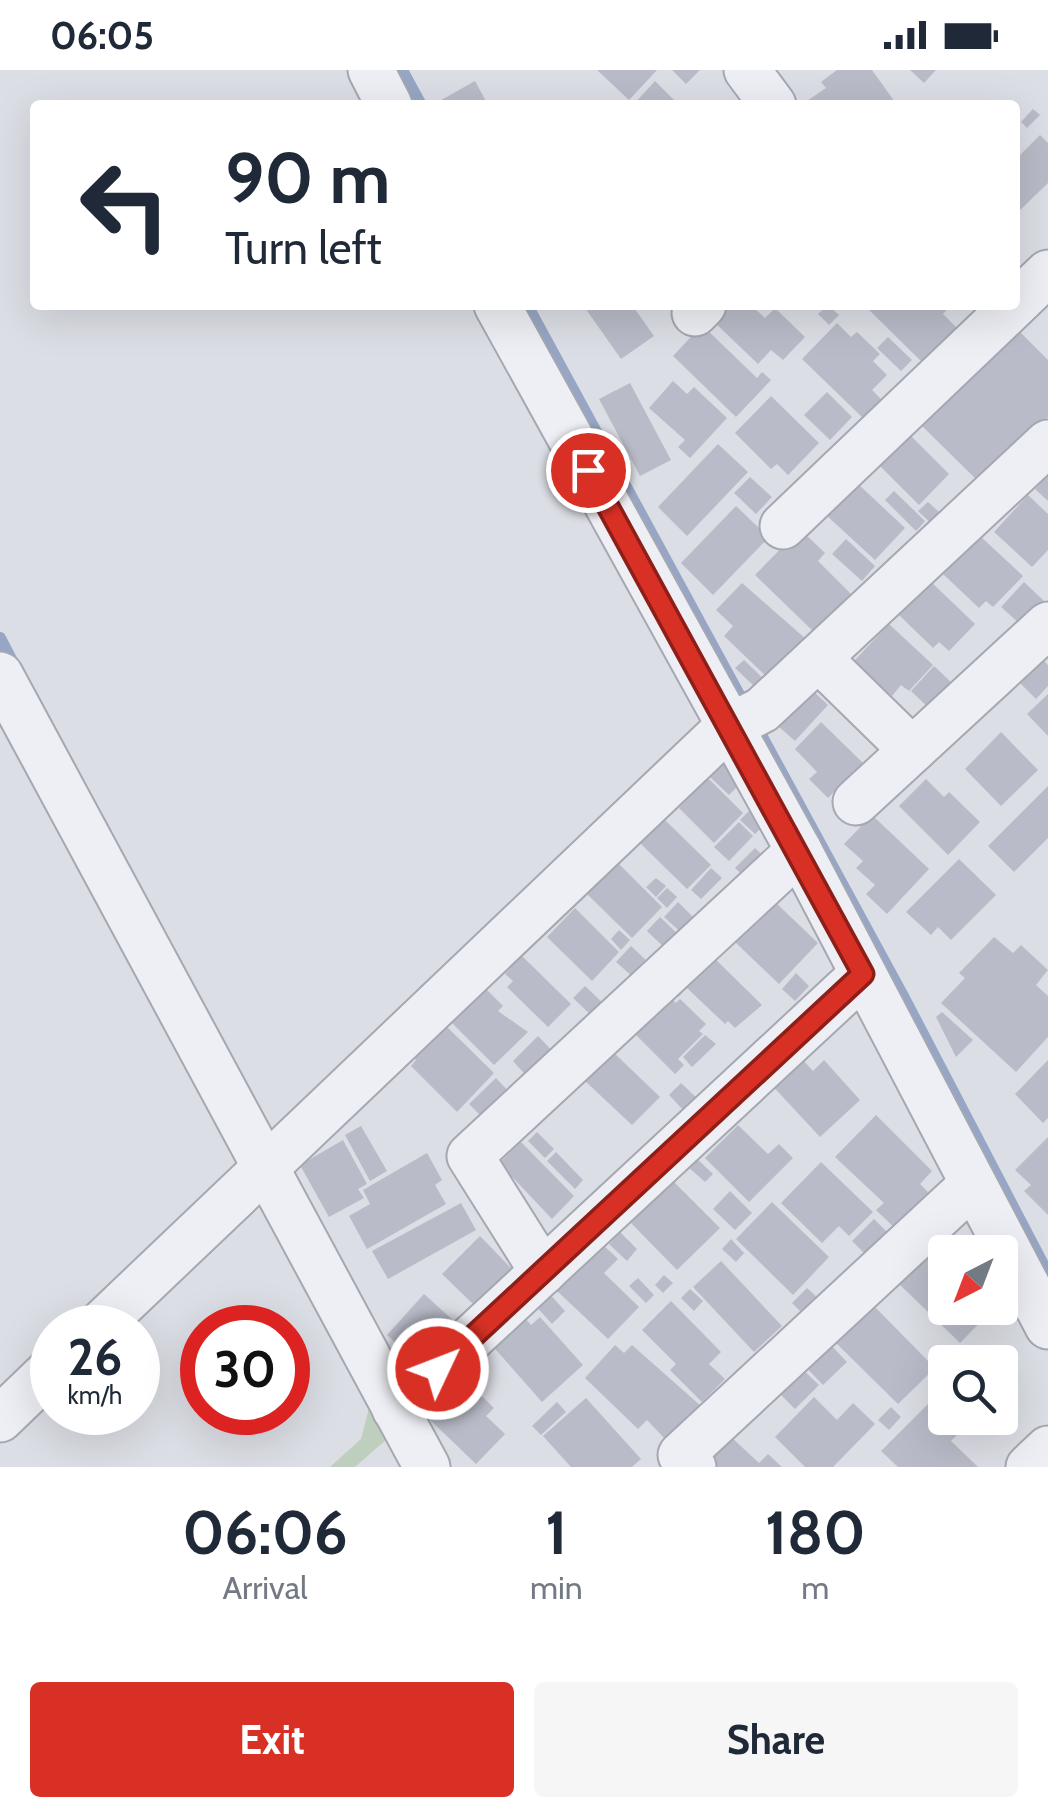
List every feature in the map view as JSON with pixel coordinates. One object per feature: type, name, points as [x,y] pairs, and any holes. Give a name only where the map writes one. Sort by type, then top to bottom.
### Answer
[{"type":"street","points":[[371,70],[386,100]]},
{"type":"street","points":[[747,70],[770,100]]},
{"type":"street","points":[[1020,301],[1048,274]]},
{"type":"street","points":[[499,310],[744,720],[799,850],[1048,1326]]},
{"type":"street","points":[[783,526],[1010,310]]},
{"type":"street","points":[[121,1305],[744,720],[818,658],[1048,443]]},
{"type":"street","points":[[856,802],[1048,625]]},
{"type":"street","points":[[818,658],[912,750]]},
{"type":"street","points":[[0,675],[264,1168],[403,1402],[427,1467]]},
{"type":"street","points":[[543,1272],[470,1156],[799,850]]},
{"type":"street","points":[[403,1402],[863,974]]},
{"type":"street","points":[[692,1467],[681,1455],[973,1184]]},
{"type":"street","points":[[0,1419],[30,1390]]},
{"type":"street","points":[[1029,1467],[1048,1449]]},
{"type":"green space","points":[[369,1408],[387,1439],[355,1467],[330,1467],[361,1439]]},
{"type":"building","points":[[597,70],[657,70],[629,100]]},
{"type":"building","points":[[672,70],[700,70],[686,84]]},
{"type":"building","points":[[837,70],[872,70],[893,100],[808,100],[826,88],[821,82]]},
{"type":"building","points":[[910,70],[936,70],[924,83]]},
{"type":"building","points":[[475,81],[485,100],[441,100]]},
{"type":"building","points":[[655,81],[674,100],[638,100]]},
{"type":"building","points":[[1033,109],[1040,115],[1027,128],[1021,122]]},
{"type":"building","points":[[1040,135],[1048,143],[1048,183],[1020,210],[1020,155]]},
{"type":"building","points":[[587,310],[636,310],[654,336],[621,359]]},
{"type":"building","points":[[719,310],[756,310],[765,318],[777,310],[805,337],[783,360],[771,350],[758,364],[711,319]]},
{"type":"building","points":[[834,310],[839,315],[829,325],[818,314]]},
{"type":"building","points":[[869,310],[947,310],[943,314],[959,330],[924,364]]},
{"type":"building","points":[[837,323],[851,337],[857,332],[880,354],[873,361],[887,375],[872,390],[881,399],[863,418],[802,359]]},
{"type":"building","points":[[702,325],[757,378],[762,372],[771,380],[736,417],[673,356]]},
{"type":"building","points":[[1017,329],[1048,360],[1048,417],[981,484],[921,425]]},
{"type":"building","points":[[888,337],[912,360],[901,371],[877,348]]},
{"type":"building","points":[[673,381],[687,394],[694,387],[727,418],[690,458],[678,447],[685,440],[649,408]]},
{"type":"building","points":[[630,383],[671,460],[640,476],[599,399]]},
{"type":"building","points":[[827,392],[852,417],[830,440],[804,415]]},
{"type":"building","points":[[771,396],[819,443],[788,475],[777,464],[771,469],[735,433]]},
{"type":"building","points":[[907,432],[949,474],[919,505],[877,463]]},
{"type":"building","points":[[718,444],[748,472],[687,536],[658,507]]},
{"type":"building","points":[[1048,475],[1048,501],[1035,489]]},
{"type":"building","points":[[750,477],[772,497],[756,514],[734,493]]},
{"type":"building","points":[[856,482],[905,528],[875,560],[825,514]]},
{"type":"building","points":[[894,491],[925,521],[916,531],[885,500]]},
{"type":"building","points":[[1028,495],[1048,514],[1048,550],[1032,567],[994,532]]},
{"type":"building","points":[[928,502],[948,520],[938,530],[918,511]]},
{"type":"building","points":[[736,506],[759,528],[764,522],[774,532],[713,595],[681,563]]},
{"type":"building","points":[[800,529],[825,553],[818,561],[854,597],[817,635],[755,575]]},
{"type":"building","points":[[979,535],[1023,576],[993,607],[986,601],[979,608],[943,574]]},
{"type":"building","points":[[846,539],[875,566],[862,581],[832,554]]},
{"type":"building","points":[[929,580],[975,624],[949,651],[939,642],[933,648],[898,614]]},
{"type":"building","points":[[1024,582],[1044,601],[1021,625],[1001,607]]},
{"type":"building","points":[[742,583],[806,639],[768,678],[724,636],[733,626],[716,610]]},
{"type":"building","points":[[889,624],[933,665],[909,691],[901,685],[892,696],[854,661]]},
{"type":"building","points":[[1037,654],[1048,665],[1048,686],[1036,699],[1014,677]]},
{"type":"building","points":[[744,660],[767,682],[758,690],[735,668]]},
{"type":"building","points":[[934,666],[954,685],[931,710],[911,691]]},
{"type":"building","points":[[810,688],[828,705],[795,741],[777,725]]},
{"type":"building","points":[[1048,694],[1048,736],[1027,714]]},
{"type":"building","points":[[821,722],[863,763],[828,798],[809,779],[817,772],[795,749]]},
{"type":"building","points":[[1001,732],[1038,770],[1001,806],[965,769]]},
{"type":"building","points":[[723,764],[742,782],[729,795],[710,777]]},
{"type":"building","points":[[708,778],[743,813],[714,843],[679,808]]},
{"type":"building","points":[[926,779],[944,797],[949,792],[980,822],[948,855],[899,806]]},
{"type":"building","points":[[1048,786],[1048,838],[1014,872],[988,846]]},
{"type":"building","points":[[750,810],[765,824],[755,834],[740,820]]},
{"type":"building","points":[[872,815],[929,869],[887,914],[866,894],[875,885],[856,868],[863,861],[844,844]]},
{"type":"building","points":[[664,819],[711,865],[687,889],[640,843]]},
{"type":"building","points":[[739,822],[753,836],[729,861],[714,847]]},
{"type":"building","points":[[755,848],[766,859],[747,879],[735,868]]},
{"type":"building","points":[[959,859],[996,895],[951,940],[938,927],[931,935],[906,912]]},
{"type":"building","points":[[618,863],[662,907],[632,938],[587,894]]},
{"type":"building","points":[[711,868],[722,878],[701,899],[691,890]]},
{"type":"building","points":[[656,878],[666,886],[656,897],[646,887]]},
{"type":"building","points":[[667,888],[677,897],[667,908],[657,898]]},
{"type":"building","points":[[773,900],[818,943],[779,984],[734,941]]},
{"type":"building","points":[[678,902],[699,923],[686,937],[664,917]]},
{"type":"building","points":[[575,908],[619,952],[592,981],[547,937]]},
{"type":"building","points":[[660,917],[682,938],[669,952],[647,931]]},
{"type":"building","points":[[619,930],[630,940],[621,950],[611,939]]},
{"type":"building","points":[[994,937],[1013,953],[1021,945],[1048,970],[1036,985],[1048,996],[1048,1037],[1016,1072],[941,1003],[965,978],[959,973]]},
{"type":"building","points":[[631,946],[648,962],[633,977],[616,962]]},
{"type":"building","points":[[708,952],[762,1005],[735,1028],[728,1021],[725,1024],[687,988],[678,997],[671,991]]},
{"type":"building","points":[[522,956],[571,1004],[548,1027],[507,987],[513,981],[505,974]]},
{"type":"building","points":[[796,973],[809,986],[795,1001],[782,989]]},
{"type":"building","points":[[585,986],[605,1005],[593,1017],[573,998]]},
{"type":"building","points":[[485,988],[503,1006],[498,1011],[528,1032],[494,1065],[451,1022]]},
{"type":"building","points":[[667,994],[676,1003],[680,999],[706,1024],[699,1031],[703,1034],[678,1059],[684,1065],[675,1074],[631,1030]]},
{"type":"building","points":[[942,1012],[973,1040],[956,1057],[936,1017]]},
{"type":"building","points":[[444,1024],[494,1073],[457,1112],[411,1066],[416,1060],[413,1056]]},
{"type":"building","points":[[705,1035],[716,1044],[692,1067],[683,1057]]},
{"type":"building","points":[[538,1036],[556,1055],[530,1080],[513,1061]]},
{"type":"building","points":[[612,1051],[660,1097],[632,1125],[584,1080]]},
{"type":"building","points":[[797,1054],[813,1071],[824,1060],[860,1100],[820,1137],[768,1081]]},
{"type":"building","points":[[1048,1060],[1048,1118],[1043,1123],[1015,1094]]},
{"type":"building","points":[[496,1078],[512,1095],[486,1121],[469,1104]]},
{"type":"building","points":[[681,1083],[699,1100],[686,1113],[669,1095]]},
{"type":"building","points":[[876,1115],[932,1171],[920,1184],[933,1197],[899,1232],[876,1210],[884,1203],[835,1157]]},
{"type":"building","points":[[738,1125],[768,1154],[779,1144],[793,1158],[749,1202],[705,1158]]},
{"type":"building","points":[[361,1126],[387,1171],[370,1181],[345,1135]]},
{"type":"building","points":[[537,1132],[554,1149],[545,1158],[528,1141]]},
{"type":"building","points":[[1048,1137],[1048,1215],[1024,1191],[1031,1185],[1015,1170]]},
{"type":"building","points":[[343,1140],[367,1184],[358,1189],[364,1198],[329,1217],[300,1165]]},
{"type":"building","points":[[521,1142],[574,1196],[552,1219],[499,1163]]},
{"type":"building","points":[[556,1152],[583,1180],[575,1189],[547,1161]]},
{"type":"building","points":[[427,1153],[442,1180],[435,1185],[446,1204],[367,1249],[349,1216],[370,1204],[363,1190]]},
{"type":"building","points":[[696,1158],[713,1174],[705,1182],[687,1166]]},
{"type":"building","points":[[821,1162],[873,1212],[849,1236],[839,1226],[822,1243],[781,1203]]},
{"type":"building","points":[[673,1181],[720,1228],[677,1270],[631,1223]]},
{"type":"building","points":[[730,1191],[752,1213],[735,1230],[713,1209]]},
{"type":"building","points":[[772,1202],[829,1257],[793,1295],[736,1239]]},
{"type":"building","points":[[461,1203],[476,1230],[388,1279],[372,1251]]},
{"type":"building","points":[[874,1219],[891,1236],[870,1259],[852,1241]]},
{"type":"building","points":[[620,1232],[637,1249],[627,1261],[609,1244]]},
{"type":"building","points":[[480,1236],[514,1271],[477,1308],[442,1274]]},
{"type":"building","points":[[731,1239],[744,1253],[736,1262],[722,1249]]},
{"type":"building","points":[[928,1242],[928,1312],[893,1278]]},
{"type":"building","points":[[601,1243],[618,1259],[604,1273],[639,1307],[608,1339],[556,1290]]},
{"type":"building","points":[[721,1261],[782,1326],[754,1352],[693,1287]]},
{"type":"building","points":[[664,1275],[673,1283],[663,1293],[655,1285]]},
{"type":"building","points":[[638,1278],[654,1295],[646,1303],[629,1286]]},
{"type":"building","points":[[807,1288],[818,1298],[803,1314],[792,1303]]},
{"type":"building","points":[[690,1289],[703,1301],[694,1311],[681,1298]]},
{"type":"building","points":[[547,1291],[565,1311],[552,1324],[533,1303]]},
{"type":"building","points":[[424,1294],[456,1323],[419,1363],[387,1335]]},
{"type":"building","points":[[671,1301],[721,1352],[709,1364],[725,1379],[702,1402],[670,1370],[676,1364],[642,1330]]},
{"type":"building","points":[[872,1304],[928,1361],[928,1375],[898,1404],[835,1342]]},
{"type":"building","points":[[522,1315],[531,1325],[540,1317],[583,1365],[542,1402],[490,1343]]},
{"type":"building","points":[[941,1325],[977,1325],[960,1343]]},
{"type":"building","points":[[825,1339],[847,1362],[823,1385],[801,1362]]},
{"type":"building","points":[[615,1345],[624,1353],[632,1345],[702,1407],[668,1442],[647,1420],[638,1429],[585,1378]]},
{"type":"building","points":[[799,1366],[819,1385],[795,1409],[776,1390]]},
{"type":"building","points":[[463,1378],[494,1408],[486,1416],[505,1434],[476,1464],[427,1417]]},
{"type":"building","points":[[814,1397],[837,1420],[853,1403],[875,1424],[833,1467],[805,1467],[775,1437]]},
{"type":"building","points":[[586,1398],[641,1459],[632,1467],[571,1467],[543,1436]]},
{"type":"building","points":[[557,1402],[566,1412],[541,1435],[532,1426]]},
{"type":"building","points":[[928,1404],[928,1435],[957,1435],[951,1441],[978,1467],[898,1467],[881,1451]]},
{"type":"building","points":[[891,1407],[901,1417],[889,1430],[878,1420]]},
{"type":"building","points":[[729,1435],[759,1463],[768,1454],[782,1467],[716,1467],[707,1459]]},
{"type":"waterway","points":[[402,70],[418,100]]},
{"type":"waterway","points":[[530,310],[903,996],[1048,1274]]},
{"type":"waterway","points":[[0,638],[15,667]]},
{"type":"route","points":[[438,1369],[863,974],[799,850],[588,470]]}]
